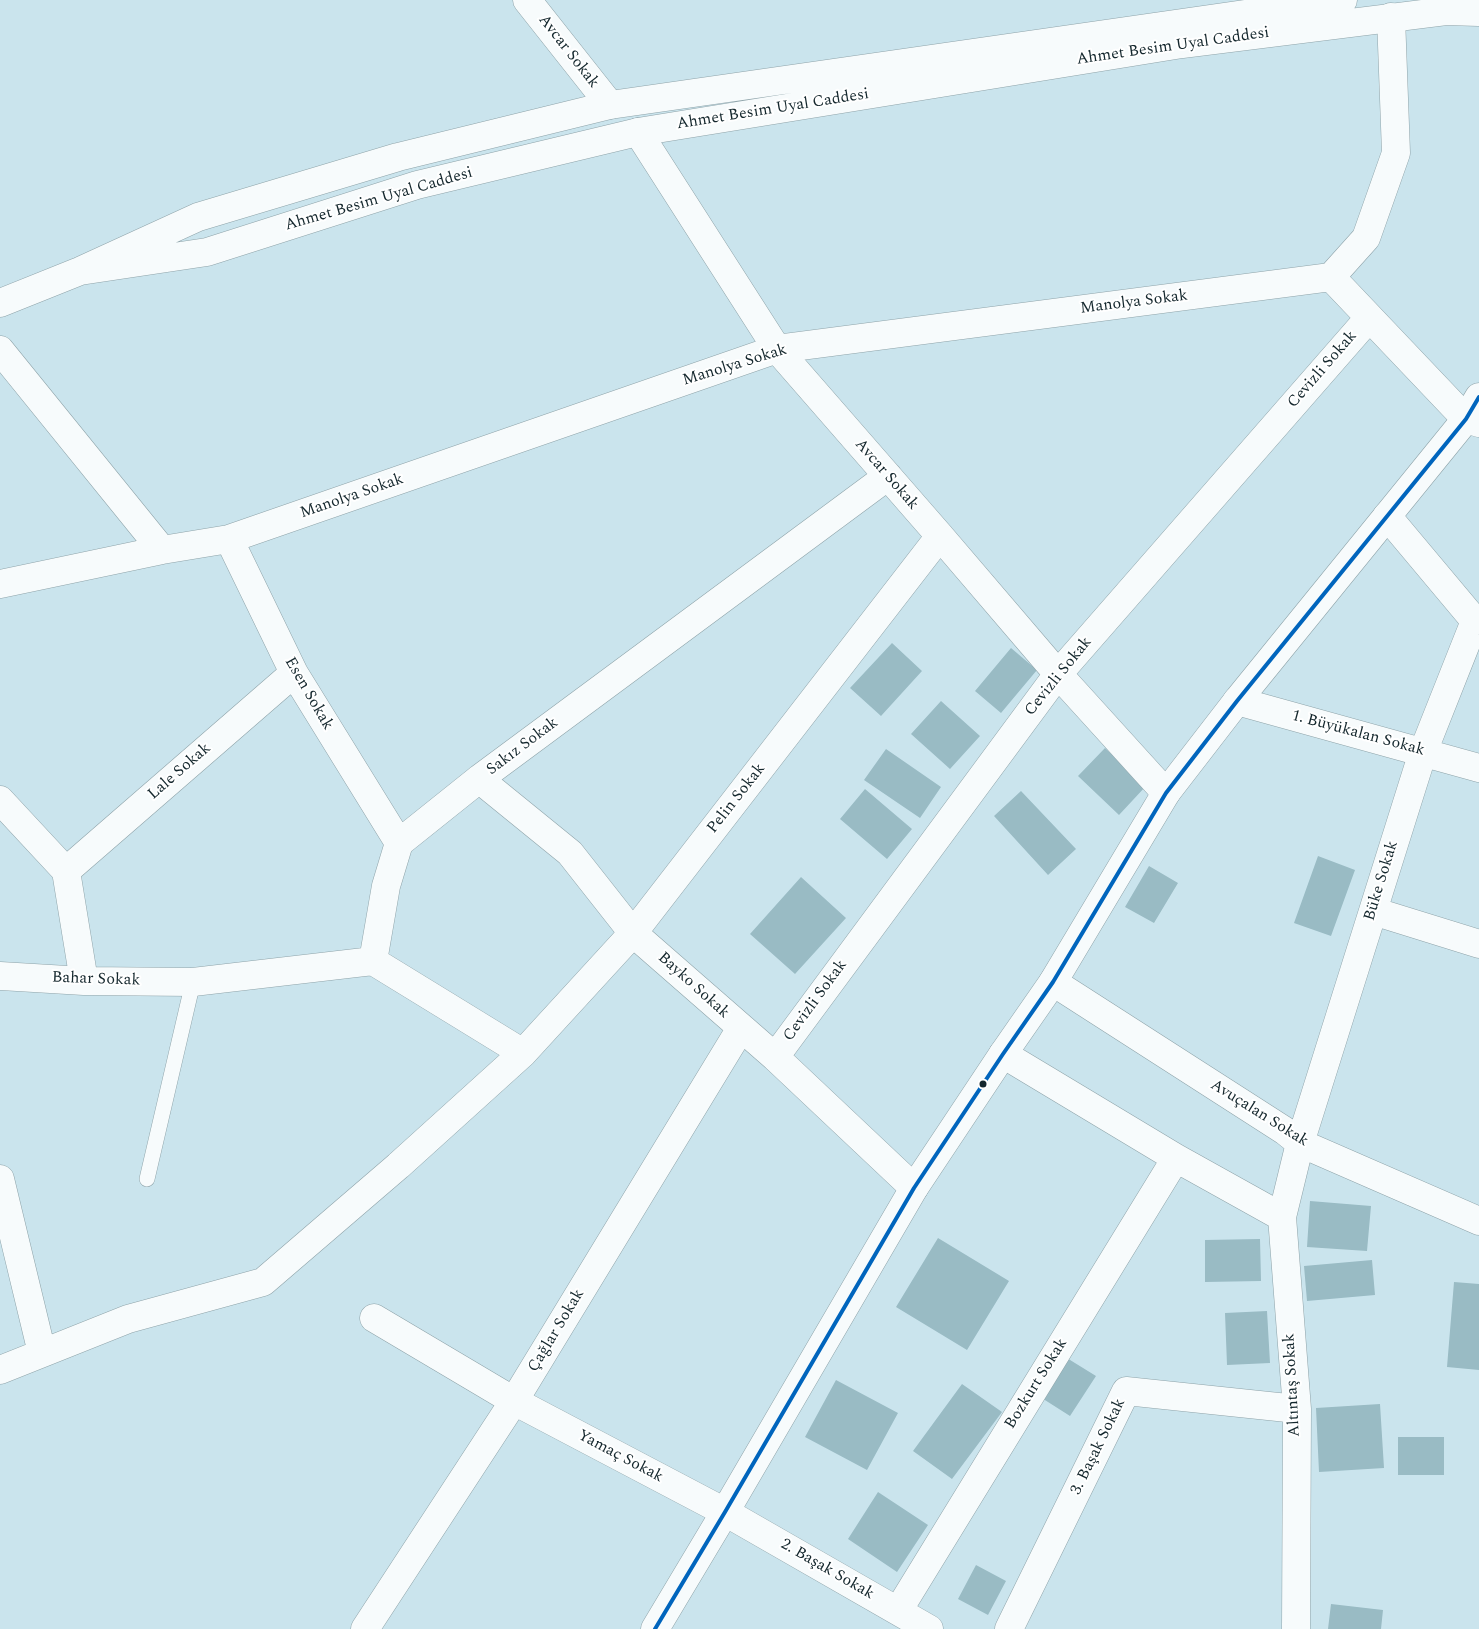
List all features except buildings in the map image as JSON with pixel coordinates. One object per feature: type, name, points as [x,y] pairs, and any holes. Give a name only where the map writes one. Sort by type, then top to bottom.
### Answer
[{"type":"street","name":"Avcar Sokak","points":[[527,0],[610,105]]},
{"type":"street","name":"Ahmet Besim Uyal Caddesi","points":[[0,304],[80,271],[198,217],[398,157],[610,105],[1343,0]]},
{"type":"street","name":"Ahmet Besim Uyal Caddesi","points":[[80,271],[207,252],[416,185],[638,132],[1182,44],[1446,11],[1479,12]]},
{"type":"street","points":[[655,1629],[726,1512],[914,1188],[1053,982],[1166,794],[1237,701],[1387,516],[1475,413],[1369,318],[1331,277],[1366,238],[1396,154],[1391,17]]},
{"type":"street","name":"Avcar Sokak","points":[[638,132],[777,350],[1058,674],[1166,794]]},
{"type":"street","name":"Manolya Sokak","points":[[0,584],[162,550],[229,539],[777,350],[1331,277]]},
{"type":"street","name":"Cevizli Sokak","points":[[775,1057],[1058,674],[1369,318]]},
{"type":"street","points":[[0,350],[162,550]]},
{"type":"street","name":"Sakız Sokak","points":[[399,843],[479,779],[888,476]]},
{"type":"street","points":[[1387,516],[1477,621]]},
{"type":"street","name":"Pelin Sokak","points":[[0,1370],[128,1319],[263,1282],[398,1166],[523,1052],[633,932],[940,536]]},
{"type":"street","name":"Esen Sokak","points":[[229,539],[294,673],[399,843]]},
{"type":"street","name":"Büke Sokak","points":[[1300,1143],[1423,752],[1477,621]]},
{"type":"street","name":"Lale Sokak","points":[[66,871],[294,673]]},
{"type":"street","name":"1. Büyükalan Sokak","points":[[1237,701],[1479,768]]},
{"type":"street","name":"Bayko Sokak","points":[[479,779],[570,853],[633,932],[775,1057],[914,1188]]},
{"type":"street","points":[[0,800],[66,871],[84,981]]},
{"type":"street","points":[[399,843],[386,886],[373,961],[523,1052]]},
{"type":"street","points":[[1373,911],[1479,944]]},
{"type":"street","name":"Bahar Sokak","points":[[0,976],[84,981],[193,982],[373,961]]},
{"type":"street","name":"Avuçalan Sokak","points":[[1053,982],[1300,1143],[1479,1221]]},
{"type":"street","name":"Çağlar Sokak","points":[[365,1629],[514,1401],[741,1028]]},
{"type":"street","points":[[1003,1054],[1176,1158],[1282,1217]]},
{"type":"street","name":"Altıntaş Sokak","points":[[1296,1629],[1297,1409],[1282,1217],[1300,1143]]},
{"type":"street","name":"Bozkurt Sokak","points":[[898,1611],[1176,1158]]},
{"type":"street","points":[[0,1179],[42,1353]]},
{"type":"street","name":"Yamaç Sokak","points":[[374,1318],[514,1401],[726,1512]]},
{"type":"street","name":"3. Başak Sokak","points":[[1009,1629],[1126,1391],[1297,1409]]},
{"type":"street","name":"2. Başak Sokak","points":[[726,1512],[929,1629]]},
{"type":"lane","points":[[147,1178],[193,982]]},
{"type":"transit line","points":[[655,1629],[914,1188],[1053,982],[1166,793],[1237,701],[1466,419],[1479,397]]}]
